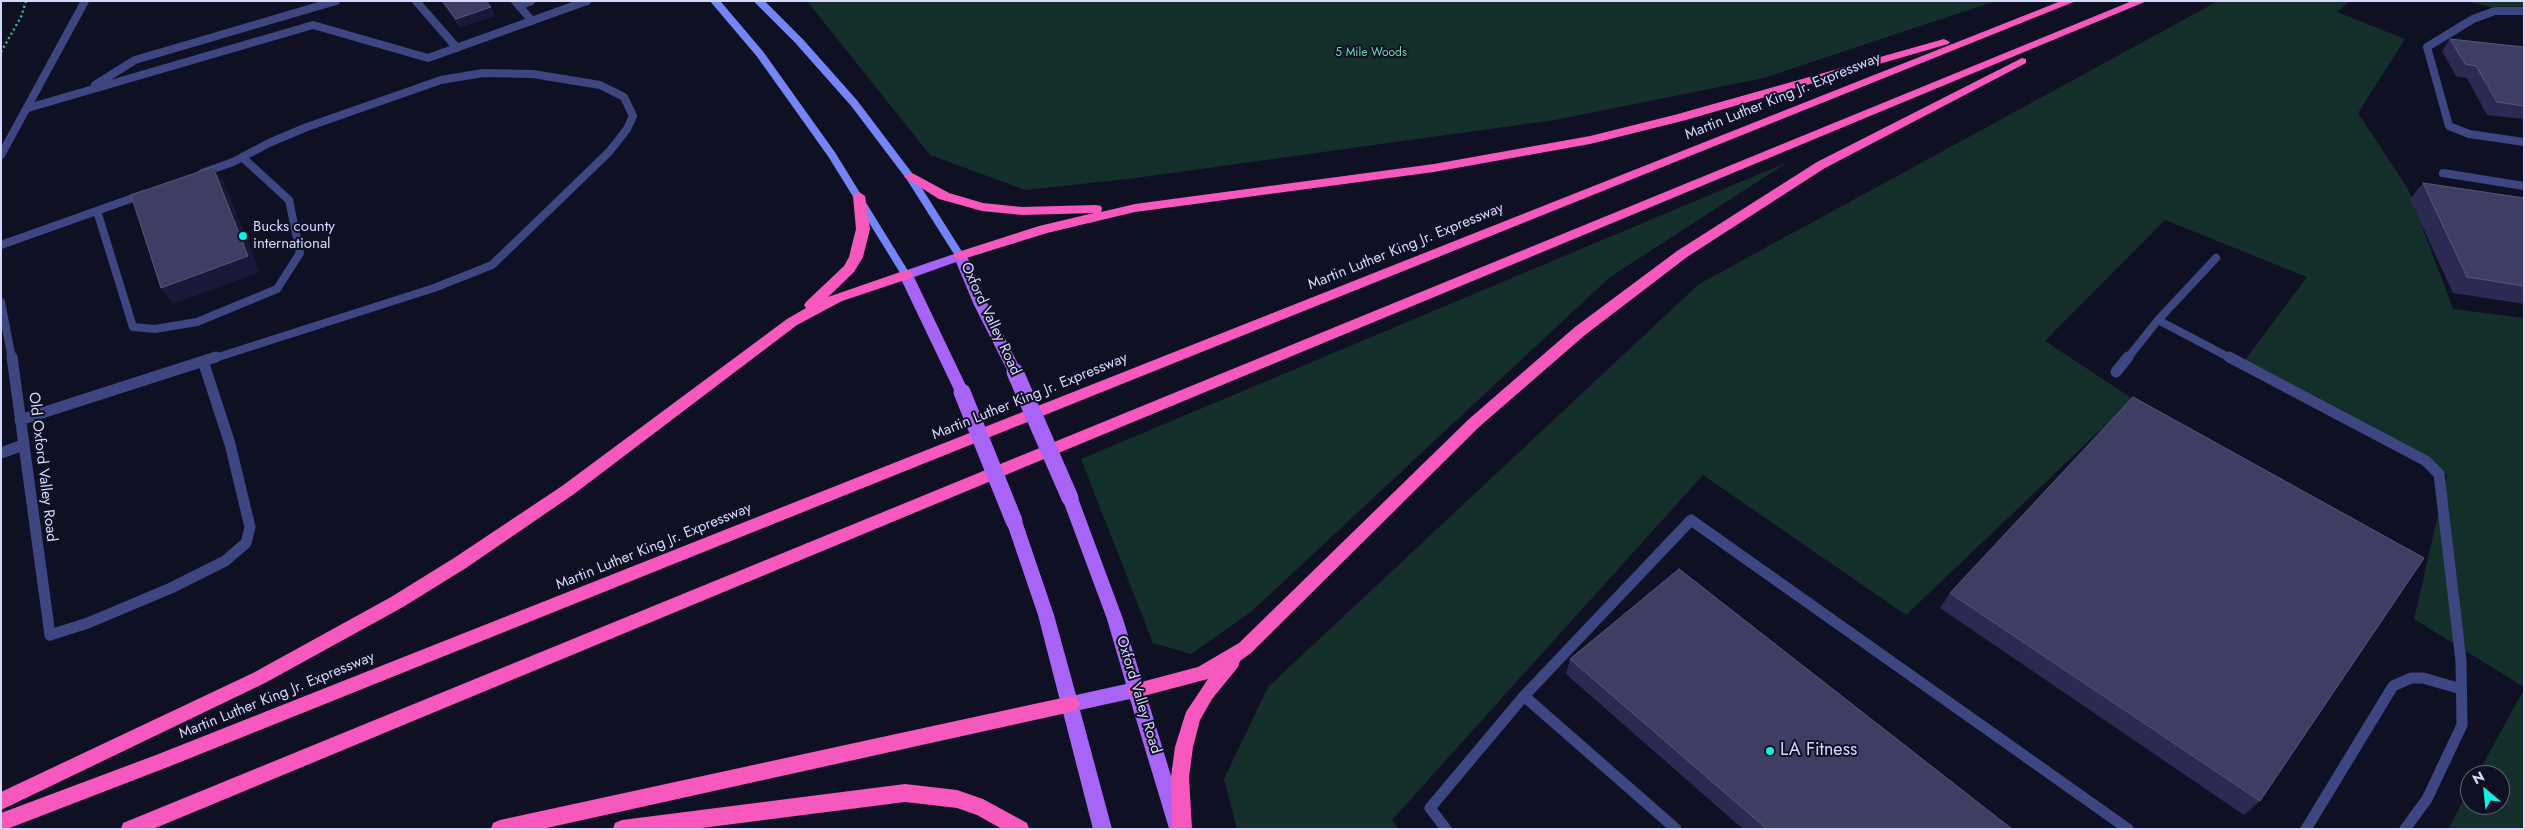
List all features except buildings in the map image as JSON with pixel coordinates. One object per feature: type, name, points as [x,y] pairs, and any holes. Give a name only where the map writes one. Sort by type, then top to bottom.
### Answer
[{"type":"highway","name":"Martin Luther King Jr. Expressway","points":[[1,822],[162,761],[2071,1]]},
{"type":"highway","points":[[130,829],[2142,1]]},
{"type":"highway","points":[[1182,829],[1180,777],[1184,748],[1192,718],[1211,687],[1245,648],[1474,423],[1580,331],[1682,254],[1778,191],[1869,139],[2126,8]]},
{"type":"highway","points":[[960,256],[1044,229],[1135,208],[1434,168],[1590,140],[1682,117],[2025,20]]},
{"type":"highway","points":[[910,177],[944,196],[1001,210],[1135,208]]},
{"type":"highway","points":[[1,801],[206,704],[320,646],[460,563],[568,490],[792,322],[837,281],[856,257],[863,229],[859,196]]},
{"type":"highway","points":[[792,322],[837,298],[906,275]]},
{"type":"highway","points":[[1136,690],[1200,674],[1216,667],[1245,648]]},
{"type":"highway","points":[[500,829],[1072,704]]},
{"type":"highway","points":[[622,829],[905,793],[932,794],[956,799],[991,812],[1020,829]]},
{"type":"main road","points":[[715,1],[760,54],[859,196],[906,275],[962,392],[1014,521],[1046,615],[1072,704],[1103,829]]},
{"type":"main road","name":"Oxford Valley Road","points":[[759,1],[854,103],[910,177],[960,256],[1015,372],[1070,498],[1115,619],[1178,829]]},
{"type":"main road","points":[[906,275],[960,256]]},
{"type":"main road","points":[[1072,704],[1136,690]]},
{"type":"street","points":[[1,155],[85,1]]},
{"type":"street","points":[[84,92],[134,60],[336,1]]},
{"type":"street","points":[[416,1],[457,48]]},
{"type":"street","points":[[531,1],[517,4],[532,21]]},
{"type":"street","points":[[28,108],[313,25],[428,58],[584,2]]},
{"type":"street","points":[[2524,11],[2495,12],[2473,19],[2427,47],[2449,126],[2469,134],[2524,142]]},
{"type":"street","points":[[20,420],[434,288],[492,266],[553,204],[609,152],[627,129],[632,116],[624,97],[600,85],[567,78],[533,74],[483,73],[441,80],[307,127],[197,175]]},
{"type":"street","points":[[97,211],[132,327],[154,329],[197,322],[277,289],[300,253],[289,200],[242,157]]},
{"type":"street","points":[[2443,173],[2524,186]]},
{"type":"street","points":[[1,245],[152,191]]},
{"type":"street","points":[[2116,372],[2158,320],[2216,258]]},
{"type":"street","name":"Old Oxford Valley Road","points":[[1,302],[18,391],[23,445],[50,635],[88,623],[171,588],[225,561],[246,543],[250,527],[246,509],[230,444],[203,361]]},
{"type":"street","points":[[2158,320],[2426,461],[2439,474],[2457,623],[2462,725],[2427,799],[2405,829]]},
{"type":"street","points":[[1,452],[23,445]]},
{"type":"street","points":[[1446,829],[1430,808],[1524,696],[1691,520],[2128,829]]},
{"type":"street","points":[[2306,829],[2393,686],[2411,678],[2423,678],[2461,689]]},
{"type":"street","points":[[1524,696],[1676,829]]},
{"type":"path","points":[[1,52],[22,16],[26,1]]},
{"type":"green space","name":"5 Mile Woods","points":[[807,1],[1996,1],[1764,78],[1555,120],[1128,179],[1025,190],[930,155]]},
{"type":"green space","points":[[2218,1],[2350,1],[2337,12],[2405,39],[2358,113],[2408,189],[2453,309],[2524,318],[2524,687],[2414,619],[2447,475],[2242,364],[2307,277],[2165,220],[2045,341],[2133,399],[1906,615],[1703,475],[1392,820],[1399,829],[1237,829],[1224,779],[1268,687],[1699,284]]},
{"type":"green space","points":[[2465,1],[2524,1],[2524,10],[2514,12]]},
{"type":"green space","points":[[1788,162],[1610,277],[1251,612],[1191,654],[1153,643],[1081,459]]},
{"type":"green space","points":[[2524,689],[2524,829],[2448,829],[2460,807],[2460,815],[2510,815],[2510,765],[2482,765]]},
{"type":"place","name":"Bucks county international","points":[[243,236]]},
{"type":"place","name":"LA Fitness","points":[[1770,751]]}]
